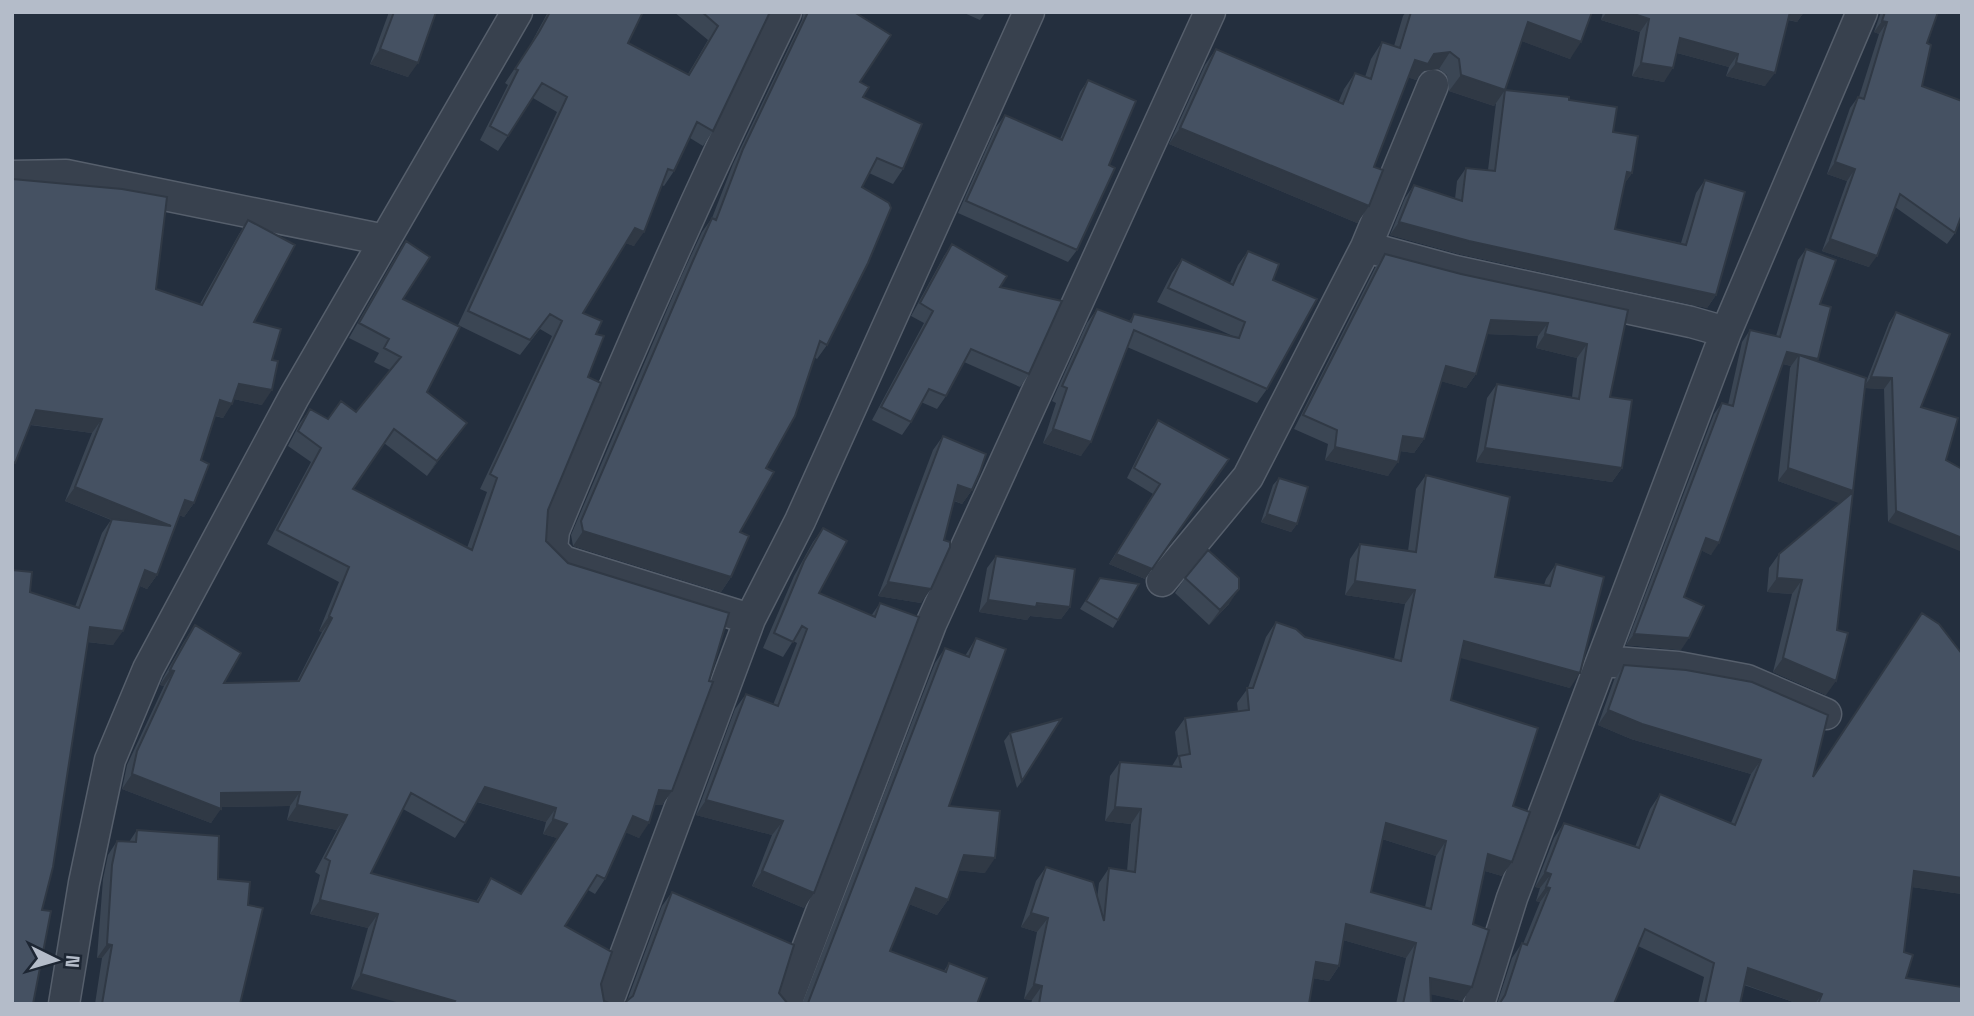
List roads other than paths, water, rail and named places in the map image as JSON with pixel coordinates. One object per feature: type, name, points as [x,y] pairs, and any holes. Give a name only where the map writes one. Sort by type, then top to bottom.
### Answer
[{"type":"street","points":[[64,1004],[84,883],[110,760],[139,692],[218,535],[517,12]]},
{"type":"street","points":[[750,619],[563,561],[552,549],[554,531],[627,354],[715,156],[786,12]]},
{"type":"street","points":[[607,1004],[750,619],[800,521],[1029,12]]},
{"type":"street","points":[[786,1004],[931,624],[1210,12]]},
{"type":"street","points":[[1479,1004],[1512,898],[1726,332],[1862,12]]},
{"type":"street","points":[[1162,581],[1248,477],[1366,247],[1433,85]]},
{"type":"street","points":[[12,176],[66,175],[385,240]]},
{"type":"street","points":[[1366,247],[1455,271],[1691,321],[1726,332]]},
{"type":"street","points":[[1602,661],[1678,667],[1746,680],[1826,714]]}]
